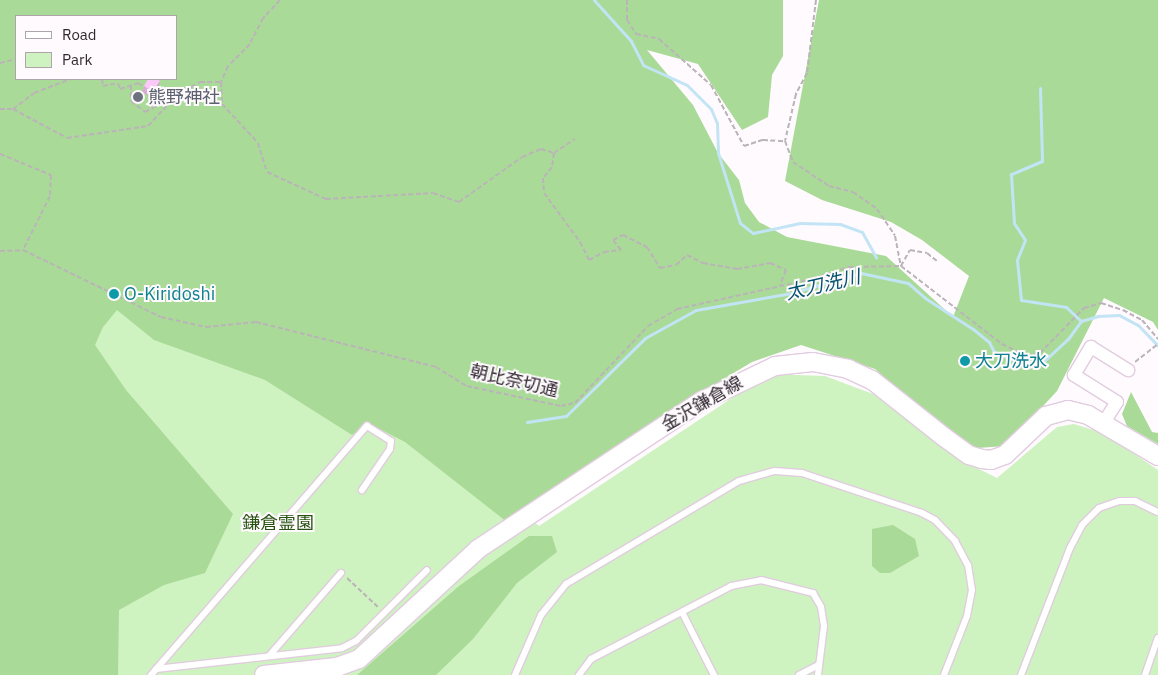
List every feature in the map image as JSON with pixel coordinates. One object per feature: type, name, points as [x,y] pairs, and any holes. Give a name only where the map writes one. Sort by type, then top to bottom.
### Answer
[{"type":"main road","name":"金沢鎌倉線","points":[[264,675],[337,667],[359,659],[478,550],[702,401],[775,366],[813,362],[848,369],[872,380],[950,442],[969,455],[982,459],[990,460],[1005,455],[1046,416],[1057,411],[1076,411],[1103,424],[1158,456]]},
{"type":"street","points":[[1103,424],[1116,402],[1074,375],[1091,347],[1128,370]]},
{"type":"lane","points":[[151,675],[367,426],[391,441],[390,449],[362,490]]},
{"type":"lane","points":[[515,675],[541,615],[566,584],[739,481],[775,471],[802,473],[922,513],[935,520],[955,541],[968,565],[972,590],[969,610],[944,675]]},
{"type":"lane","points":[[1021,675],[1070,548],[1082,525],[1099,508],[1119,501],[1135,502],[1158,512]]},
{"type":"lane","points":[[156,669],[342,648],[356,641],[427,570]]},
{"type":"lane","points":[[269,656],[341,573]]},
{"type":"lane","points":[[579,675],[591,659],[745,581],[761,580],[813,593],[821,607],[824,626],[818,675]]},
{"type":"lane","points":[[682,612],[714,675]]},
{"type":"lane","points":[[1145,675],[1158,638]]},
{"type":"lane","points":[[798,675],[819,665]]},
{"type":"path","points":[[280,0],[263,18],[250,44],[228,66],[221,82],[222,104],[258,143],[267,172],[326,199],[433,193],[459,202],[522,157],[540,149],[554,153]]},
{"type":"path","points":[[627,0],[627,20],[636,34],[659,39],[712,85],[744,146],[763,140],[785,141]]},
{"type":"path","points":[[816,0],[807,73],[796,94],[785,141],[793,162],[828,186],[853,192],[877,209],[895,236],[901,266],[1002,344],[1027,356],[1040,353],[1084,308],[1101,304],[1123,310],[1142,320],[1158,338]]},
{"type":"path","points":[[0,63],[15,58]]},
{"type":"path","points":[[13,109],[34,93],[67,80]]},
{"type":"path","points":[[102,80],[103,86],[118,83],[120,89],[138,83],[145,87]]},
{"type":"path","points":[[131,85],[131,100],[146,112],[173,99],[200,82],[221,82]]},
{"type":"path","points":[[0,110],[13,109],[67,138],[148,126],[173,99]]},
{"type":"path","points":[[575,139],[554,153],[552,167],[543,178],[544,193],[580,242],[589,260],[604,252],[621,250],[613,240],[623,235],[647,247],[660,268],[676,265],[688,255],[703,264],[737,269],[770,263],[786,270],[780,285]]},
{"type":"path","points":[[0,154],[51,175],[50,196],[23,250],[0,250]]},
{"type":"path","name":"朝比奈切通","points":[[23,250],[98,284],[161,317],[206,327],[256,322],[436,367],[467,386],[561,406],[575,403],[648,326],[677,309],[850,267],[901,266]]},
{"type":"path","points":[[901,266],[910,250],[927,253],[938,262]]},
{"type":"path","points":[[1128,370],[1141,355],[1158,344]]},
{"type":"path","points":[[341,573],[386,613]]},
{"type":"green space","points":[[0,0],[783,0],[783,56],[772,75],[768,117],[742,130],[698,64],[647,50],[693,105],[718,153],[739,180],[745,203],[759,222],[787,237],[886,256],[953,317],[969,276],[922,240],[891,222],[822,200],[785,181],[819,0],[1158,0],[1158,330],[1153,322],[1104,298],[1057,391],[1006,446],[977,448],[958,443],[875,369],[801,345],[752,362],[675,408],[507,522],[405,442],[368,423],[352,435],[265,380],[154,340],[117,310],[103,327],[95,345],[126,390],[233,514],[205,573],[164,585],[119,610],[118,675],[0,675]]},
{"type":"green space","name":"鎌倉霊園","points":[[122,297],[408,416],[539,526],[768,374],[825,376],[873,394],[965,462],[997,478],[1057,427],[1074,424],[1103,433],[1158,470],[1158,675],[99,675],[51,376]]},
{"type":"green space","points":[[1131,392],[1152,432],[1158,433],[1158,444],[1127,426],[1122,414]]},
{"type":"green space","points":[[893,525],[915,539],[919,556],[890,573],[880,573],[872,566],[872,529]]},
{"type":"green space","points":[[529,536],[552,536],[557,552],[517,583],[473,639],[436,675],[357,675],[459,586]]},
{"type":"building","points":[[147,80],[160,81],[153,92],[144,86]]},
{"type":"waterway","points":[[594,0],[631,41],[643,65],[687,85],[711,109],[717,123],[718,153],[740,223],[753,233],[800,223],[840,224],[862,232],[876,257]]},
{"type":"waterway","points":[[1040,88],[1042,161],[1011,174],[1014,223],[1025,240],[1017,260],[1021,300],[1066,307],[1081,321]]},
{"type":"waterway","name":"太刀洗川","points":[[527,422],[566,416],[645,338],[696,310],[791,293],[861,273],[908,283],[925,298],[973,329],[989,342],[994,352],[1030,366],[1043,362],[1068,339],[1081,321],[1098,316],[1119,315],[1138,325],[1158,346]]},
{"type":"place","name":"熊野神社","points":[[138,97]]},
{"type":"place","name":"O-Kiridoshi","points":[[114,294]]},
{"type":"place","name":"大刀洗水","points":[[965,361]]}]
